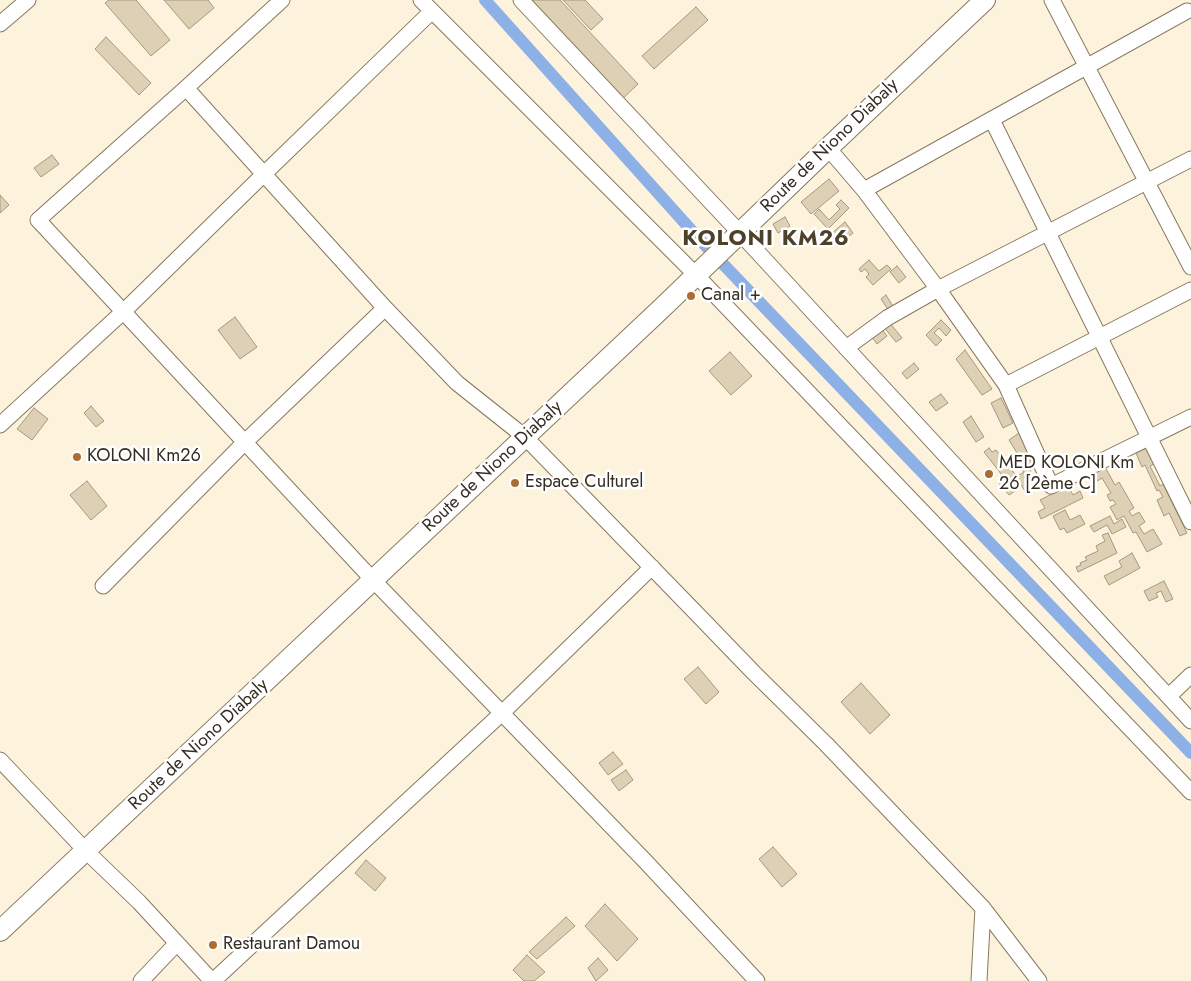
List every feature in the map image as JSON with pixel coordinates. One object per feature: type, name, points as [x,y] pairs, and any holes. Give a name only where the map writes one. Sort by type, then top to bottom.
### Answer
[{"type":"main road","name":"Route de Niono Diabaly","points":[[0,931],[662,308],[985,0]]},
{"type":"street","points":[[0,24],[28,0]]},
{"type":"street","points":[[282,0],[38,220],[373,580],[646,862],[757,981]]},
{"type":"street","points":[[421,0],[700,271],[1191,792]]},
{"type":"street","points":[[521,0],[734,238],[846,348],[1191,721]]},
{"type":"street","points":[[1052,0],[1191,267]]},
{"type":"street","points":[[864,190],[1186,10]]},
{"type":"street","points":[[0,424],[124,312],[432,11]]},
{"type":"street","points":[[186,88],[385,308],[457,383],[525,437],[754,673],[826,744],[983,908],[1038,981]]},
{"type":"street","points":[[992,120],[1191,522]]},
{"type":"street","points":[[828,148],[864,190],[938,289],[1006,385],[1051,486],[1191,417]]},
{"type":"street","points":[[846,348],[887,318],[938,289],[1191,159]]},
{"type":"street","points":[[1006,385],[1191,290]]},
{"type":"street","points":[[102,586],[245,442],[385,308]]},
{"type":"street","points":[[0,760],[86,851],[139,902],[213,981],[502,713],[652,567]]},
{"type":"street","points":[[1169,696],[1191,675]]},
{"type":"street","points":[[979,981],[983,908]]},
{"type":"street","points":[[141,981],[177,943]]},
{"type":"building","points":[[109,0],[136,0],[170,40],[151,56],[105,3]]},
{"type":"building","points":[[164,0],[208,0],[214,8],[189,29]]},
{"type":"building","points":[[524,0],[560,0],[638,84],[619,102]]},
{"type":"building","points":[[563,0],[585,0],[603,19],[591,30]]},
{"type":"building","points":[[696,7],[708,20],[654,69],[642,56]]},
{"type":"building","points":[[106,37],[151,83],[139,95],[95,49]]},
{"type":"building","points":[[52,155],[59,164],[41,177],[34,168]]},
{"type":"building","points":[[829,179],[839,191],[811,214],[801,202]]},
{"type":"building","points":[[0,195],[9,205],[0,213]]},
{"type":"building","points":[[841,200],[849,208],[828,229],[814,214],[819,209],[829,220],[840,209],[836,205]]},
{"type":"building","points":[[785,217],[790,226],[778,233],[773,224]]},
{"type":"building","points":[[845,222],[853,233],[840,243],[832,233]]},
{"type":"building","points":[[869,260],[879,271],[887,265],[891,269],[873,285],[866,277],[869,274],[865,269],[861,272],[859,269]]},
{"type":"building","points":[[897,266],[906,277],[899,283],[890,272]]},
{"type":"building","points":[[886,295],[894,308],[889,311],[881,299]]},
{"type":"building","points":[[235,317],[257,347],[240,359],[218,330]]},
{"type":"building","points":[[941,320],[951,330],[946,336],[939,328],[934,333],[942,340],[936,346],[926,335]]},
{"type":"building","points":[[889,322],[902,338],[896,342],[883,326]]},
{"type":"building","points":[[880,327],[887,336],[877,344],[870,335]]},
{"type":"building","points":[[965,350],[992,389],[982,395],[956,359]]},
{"type":"building","points":[[730,352],[752,376],[731,395],[709,371]]},
{"type":"building","points":[[914,363],[919,369],[907,379],[902,373]]},
{"type":"building","points":[[941,394],[948,403],[936,411],[929,402]]},
{"type":"building","points":[[1001,398],[1013,423],[1003,428],[991,403]]},
{"type":"building","points":[[91,406],[104,421],[96,427],[84,413]]},
{"type":"building","points":[[34,408],[48,419],[32,440],[17,429]]},
{"type":"building","points":[[971,416],[984,437],[976,442],[963,422]]},
{"type":"building","points":[[1019,433],[1031,452],[1027,454],[1034,465],[1029,468],[1031,472],[1024,477],[1031,487],[1025,491],[1016,477],[1024,472],[1018,463],[1022,461],[1009,440]]},
{"type":"building","points":[[989,448],[992,452],[996,450],[1015,474],[1007,481],[1015,491],[1009,495],[999,483],[1005,479],[984,452]]},
{"type":"building","points":[[1146,448],[1154,464],[1150,466],[1160,486],[1163,484],[1187,533],[1180,536],[1169,513],[1164,516],[1157,500],[1163,497],[1159,490],[1157,491],[1145,465],[1142,467],[1136,453]]},
{"type":"building","points":[[1105,467],[1115,485],[1119,482],[1134,508],[1129,511],[1132,516],[1139,512],[1145,522],[1139,526],[1144,534],[1153,529],[1162,544],[1147,552],[1136,532],[1133,533],[1124,516],[1117,520],[1110,507],[1116,504],[1113,500],[1110,501],[1107,495],[1111,493],[1102,478],[1096,482],[1092,475]]},
{"type":"building","points":[[87,481],[107,506],[91,520],[70,495]]},
{"type":"building","points":[[1068,486],[1073,495],[1080,491],[1083,498],[1041,519],[1038,512],[1045,508],[1040,500]]},
{"type":"building","points":[[1065,510],[1070,520],[1080,515],[1085,524],[1067,533],[1064,528],[1060,530],[1053,516]]},
{"type":"building","points":[[1110,516],[1114,524],[1122,519],[1126,527],[1112,534],[1107,525],[1094,532],[1090,526]]},
{"type":"building","points":[[1108,533],[1117,553],[1078,572],[1076,567],[1087,560],[1085,557],[1098,551],[1096,546],[1105,541],[1102,535]]},
{"type":"building","points":[[1132,553],[1140,568],[1109,585],[1104,576],[1122,567],[1119,561]]},
{"type":"building","points":[[1164,581],[1173,599],[1166,602],[1161,591],[1156,593],[1158,597],[1149,601],[1144,591]]},
{"type":"building","points":[[698,667],[719,692],[706,704],[684,679]]},
{"type":"building","points":[[861,683],[890,715],[870,734],[841,702]]},
{"type":"building","points":[[613,752],[623,764],[608,775],[599,763]]},
{"type":"building","points":[[626,770],[633,780],[619,791],[611,780]]},
{"type":"building","points":[[773,847],[797,874],[782,887],[759,859]]},
{"type":"building","points":[[366,860],[386,878],[375,891],[355,873]]},
{"type":"building","points":[[605,904],[638,939],[617,961],[585,926]]},
{"type":"building","points":[[566,917],[575,926],[537,959],[529,952]]},
{"type":"building","points":[[527,955],[545,972],[534,981],[524,981],[513,970]]},
{"type":"building","points":[[598,958],[608,970],[596,981],[588,968]]},
{"type":"waterway","points":[[485,0],[701,241],[1191,753]]},
{"type":"place","name":"Canal +","points":[[691,296]]},
{"type":"place","name":"KOLONI Km26","points":[[77,457]]},
{"type":"place","name":"MED KOLONI Km 26 [2ème C]","points":[[989,474]]},
{"type":"place","name":"Espace Culturel","points":[[515,483]]},
{"type":"place","name":"Restaurant Damou","points":[[213,945]]},
{"type":"district","name":"KOLONI KM26","points":[[766,240]]}]
